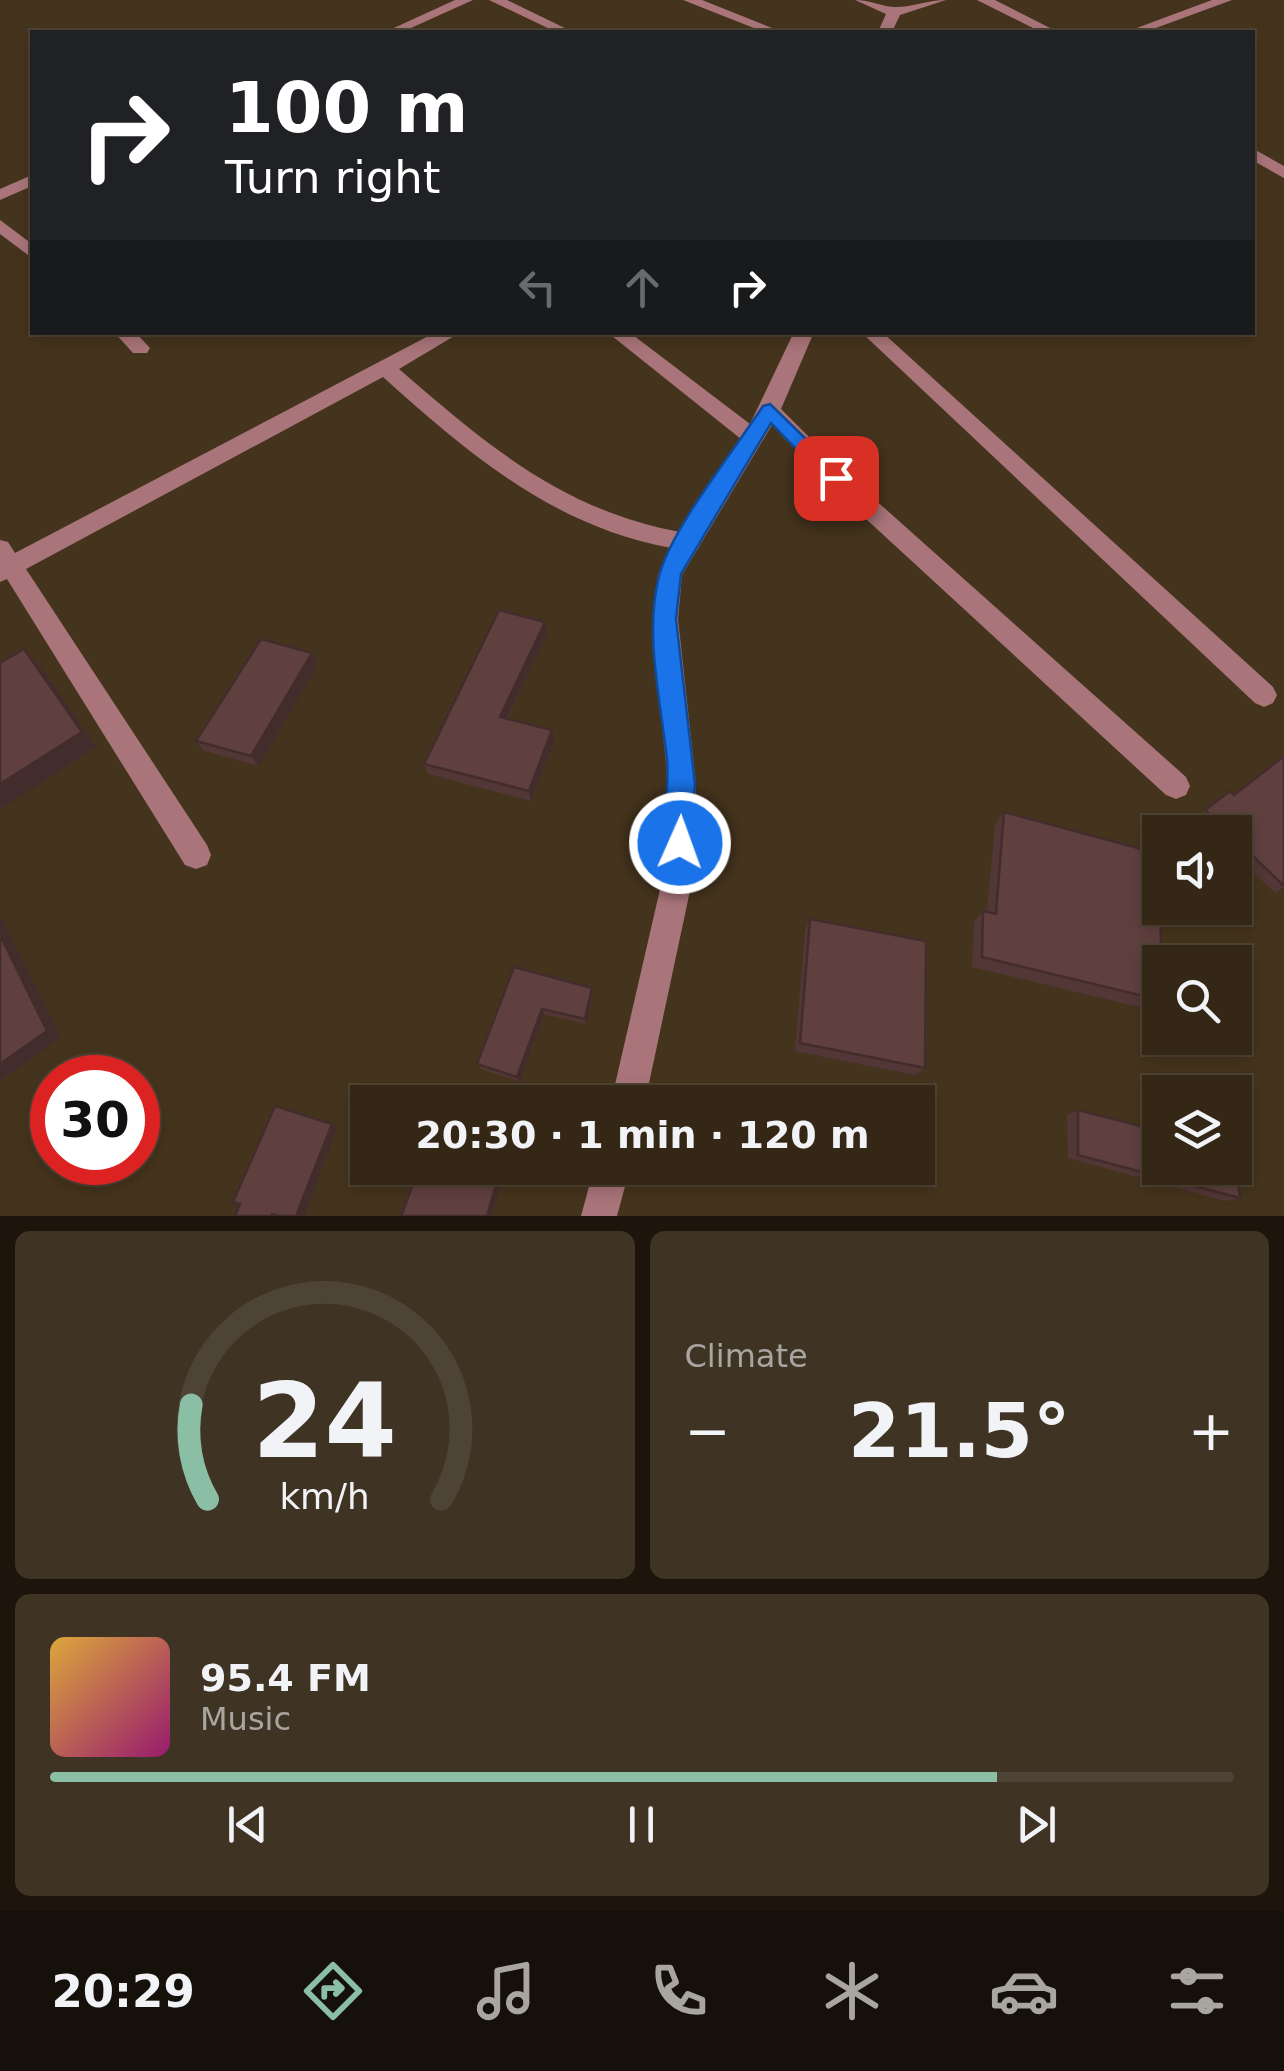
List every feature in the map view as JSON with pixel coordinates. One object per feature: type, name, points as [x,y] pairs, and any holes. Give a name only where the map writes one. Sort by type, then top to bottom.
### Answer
[{"type":"street","points":[[396,30],[445,4],[466,0]]},
{"type":"street","points":[[496,0],[562,30]]},
{"type":"street","points":[[690,0],[770,30]]},
{"type":"street","points":[[862,0],[894,12],[939,0]]},
{"type":"street","points":[[984,0],[1047,30]]},
{"type":"street","points":[[1139,30],[1225,0]]},
{"type":"street","points":[[886,30],[894,12]]},
{"type":"street","points":[[1255,155],[1284,173]]},
{"type":"street","points":[[0,196],[30,181]]},
{"type":"street","points":[[0,224],[30,251]]},
{"type":"street","points":[[126,335],[140,348]]},
{"type":"street","points":[[196,855],[4,562],[447,335]]},
{"type":"street","points":[[620,335],[753,437]]},
{"type":"street","points":[[632,1085],[679,872],[682,784],[664,619],[670,574],[770,410],[803,335]]},
{"type":"street","points":[[873,335],[1264,696]]},
{"type":"street","points":[[386,369],[489,458],[548,499],[615,528],[686,542]]},
{"type":"street","points":[[770,410],[836,478],[1176,786]]},
{"type":"street","points":[[599,1216],[607,1185]]},
{"type":"building","points":[[499,610],[545,622],[500,717],[552,730],[529,791],[424,764]]},
{"type":"building","points":[[261,639],[312,653],[251,756],[196,741]]},
{"type":"building","points":[[24,649],[82,732],[0,784],[0,663]]},
{"type":"building","points":[[1284,756],[1284,886],[1252,855],[1252,815],[1210,815],[1205,810],[1230,791],[1234,795]]},
{"type":"building","points":[[1004,812],[1142,849],[1142,925],[1161,925],[1161,945],[1142,945],[1142,996],[982,957],[983,911],[996,914]]},
{"type":"building","points":[[810,919],[926,941],[925,1068],[800,1043]]},
{"type":"building","points":[[0,935],[47,1031],[0,1064]]},
{"type":"building","points":[[514,967],[592,988],[585,1019],[542,1009],[517,1077],[477,1064]]},
{"type":"building","points":[[275,1106],[332,1124],[296,1216],[235,1216],[240,1204],[233,1202]]},
{"type":"building","points":[[1078,1110],[1142,1126],[1142,1172],[1078,1155]]},
{"type":"building","points":[[413,1185],[496,1185],[487,1216],[401,1216]]},
{"type":"building","points":[[1191,1185],[1238,1185],[1240,1198]]},
{"type":"route","points":[[680,843],[682,784],[664,619],[670,574],[770,410],[836,478]]}]
